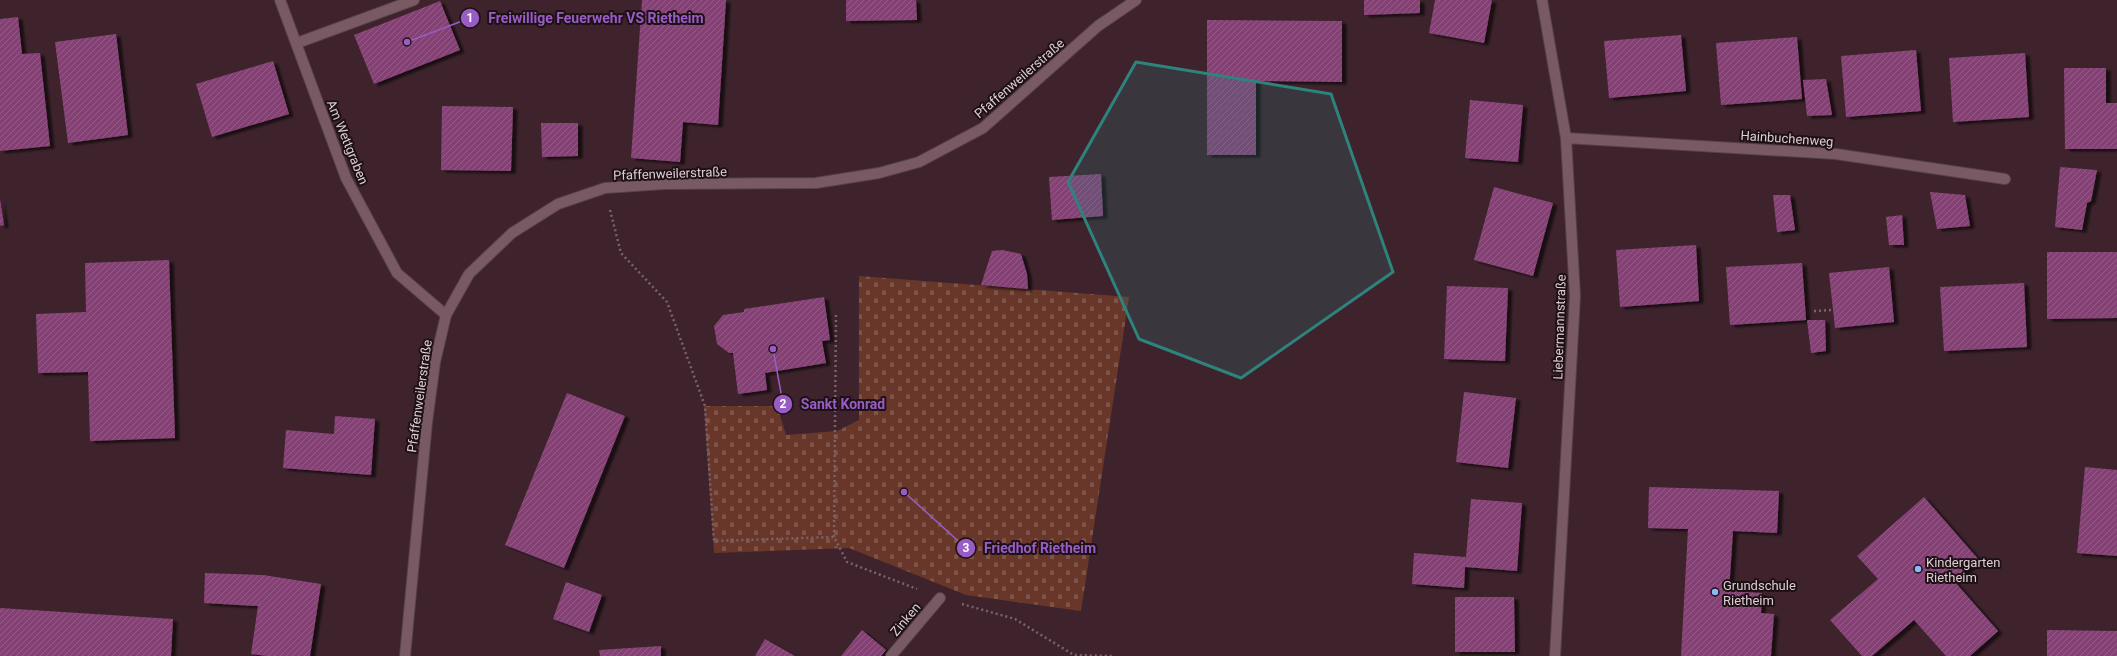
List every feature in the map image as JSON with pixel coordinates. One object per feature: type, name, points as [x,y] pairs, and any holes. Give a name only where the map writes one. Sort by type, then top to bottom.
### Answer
[{"type":"street","name":"Am Wettgraben","points":[[280,0],[346,178],[397,273],[446,315]]},
{"type":"street","points":[[297,43],[414,0]]},
{"type":"street","name":"Pfaffenweilerstraße","points":[[404,656],[427,422],[435,362],[446,315],[469,274],[512,233],[558,204],[605,188],[664,184],[816,184],[879,173],[919,162],[983,128],[1098,26],[1136,0]]},
{"type":"street","name":"Liebermannstraße","points":[[1542,0],[1566,138],[1575,296],[1555,656]]},
{"type":"street","name":"Hainbuchenweg","points":[[1566,138],[1836,154],[2005,179]]},
{"type":"street","name":"Zinken","points":[[891,656],[940,598]]},
{"type":"path","points":[[605,188],[621,254],[667,302],[705,406],[714,541],[834,537]]},
{"type":"path","points":[[1814,311],[1833,310]]},
{"type":"path","points":[[836,312],[834,537],[847,562],[940,598],[1015,619],[1074,655],[1114,656]]},
{"type":"highlighted area","points":[[1136,62],[1331,94],[1393,272],[1241,378],[1139,339],[1068,182]]},
{"type":"green space","points":[[859,276],[1129,297],[1081,611],[966,595],[849,548],[714,553],[704,406],[777,406],[786,435],[837,431],[859,420]]},
{"type":"building","points":[[642,0],[726,0],[718,125],[683,122],[680,162],[631,158]]},
{"type":"building","points":[[846,0],[916,0],[917,20],[846,21]]},
{"type":"building","points":[[1364,0],[1420,0],[1420,13],[1364,15]]},
{"type":"building","points":[[1435,0],[1492,0],[1484,43],[1429,33]]},
{"type":"building","points":[[440,1],[460,50],[374,84],[354,35]]},
{"type":"building","points":[[18,17],[22,54],[40,53],[50,146],[0,151],[0,19]]},
{"type":"building","points":[[1207,20],[1342,21],[1342,82],[1256,81],[1256,155],[1207,155]]},
{"type":"building","points":[[116,34],[128,135],[68,143],[55,42]]},
{"type":"building","points":[[1681,35],[1686,91],[1609,98],[1604,41]]},
{"type":"building","points":[[1797,37],[1802,99],[1721,105],[1716,43]]},
{"type":"building","points":[[1916,50],[1921,111],[1846,117],[1841,56]]},
{"type":"building","points":[[2025,53],[2029,117],[1953,122],[1949,58]]},
{"type":"building","points":[[273,61],[289,114],[212,137],[196,84]]},
{"type":"building","points":[[2064,68],[2106,68],[2106,103],[2117,103],[2117,149],[2065,149]]},
{"type":"building","points":[[1826,79],[1832,115],[1807,116],[1803,80]]},
{"type":"building","points":[[1470,100],[1523,105],[1518,162],[1465,158]]},
{"type":"building","points":[[442,106],[513,107],[511,171],[441,170]]},
{"type":"building","points":[[541,123],[578,123],[578,156],[542,157]]},
{"type":"building","points":[[2060,167],[2097,170],[2091,201],[2087,203],[2082,230],[2055,227]]},
{"type":"building","points":[[1101,174],[1103,216],[1052,220],[1049,177]]},
{"type":"building","points":[[1494,187],[1553,203],[1533,276],[1474,260]]},
{"type":"building","points":[[1930,192],[1965,195],[1970,226],[1937,229]]},
{"type":"building","points":[[1773,195],[1790,195],[1795,230],[1777,232]]},
{"type":"building","points":[[0,199],[4,225],[0,226]]},
{"type":"building","points":[[1902,215],[1904,245],[1889,245],[1886,217]]},
{"type":"building","points":[[1696,245],[1699,301],[1620,307],[1616,250]]},
{"type":"building","points":[[1002,250],[1021,254],[1027,274],[1028,289],[981,285],[992,251]]},
{"type":"building","points":[[2047,252],[2117,252],[2117,318],[2047,319]]},
{"type":"building","points":[[169,260],[175,438],[90,441],[88,372],[38,373],[36,314],[86,312],[85,263]]},
{"type":"building","points":[[1802,263],[1806,320],[1730,325],[1726,267]]},
{"type":"building","points":[[1889,267],[1894,322],[1835,328],[1829,273]]},
{"type":"building","points":[[2024,283],[2027,347],[1944,351],[1940,287]]},
{"type":"building","points":[[1447,286],[1508,288],[1505,361],[1444,359]]},
{"type":"building","points":[[824,297],[830,340],[822,341],[826,363],[765,373],[767,390],[738,394],[733,353],[729,353],[717,344],[714,326],[723,315],[744,312],[744,309]]},
{"type":"building","points":[[1807,320],[1825,320],[1826,351],[1811,353]]},
{"type":"building","points":[[1464,392],[1516,398],[1508,468],[1456,462]]},
{"type":"building","points":[[567,393],[625,416],[564,568],[505,545]]},
{"type":"building","points":[[335,416],[375,419],[371,475],[283,468],[286,430],[334,434]]},
{"type":"building","points":[[2085,467],[2117,470],[2117,556],[2077,553]]},
{"type":"building","name":"Grundschule Rietheim","points":[[1649,487],[1779,491],[1777,533],[1733,531],[1729,591],[1762,593],[1761,613],[1774,614],[1771,656],[1681,656],[1688,529],[1648,528]]},
{"type":"building","name":"Kindergarten Rietheim","points":[[1924,497],[1979,560],[1954,581],[1998,631],[1970,656],[1946,656],[1914,620],[1872,656],[1862,656],[1830,620],[1878,579],[1857,556]]},
{"type":"building","points":[[1471,499],[1522,503],[1517,571],[1465,567],[1464,588],[1412,584],[1414,553],[1466,557]]},
{"type":"building","points":[[205,573],[263,575],[321,584],[310,656],[267,656],[251,654],[258,606],[204,603]]},
{"type":"building","points":[[566,582],[602,595],[589,632],[553,619]]},
{"type":"building","points":[[1455,597],[1514,597],[1515,652],[1455,652]]},
{"type":"building","points":[[0,608],[173,619],[171,656],[0,656]]},
{"type":"building","points":[[862,630],[886,650],[881,656],[841,656]]},
{"type":"building","points":[[2047,630],[2117,631],[2117,656],[2047,656]]},
{"type":"building","points":[[765,639],[795,656],[755,656]]},
{"type":"building","points":[[661,646],[661,656],[600,656],[599,650]]},
{"type":"place","name":"Freiwillige Feuerwehr VS Rietheim","points":[[407,42]]},
{"type":"place","name":"Sankt Konrad","points":[[773,349]]},
{"type":"place","name":"Friedhof Rietheim","points":[[904,492]]},
{"type":"place","name":"Kindergarten Rietheim","points":[[1918,569]]},
{"type":"place","name":"Grundschule Rietheim","points":[[1715,592]]}]
